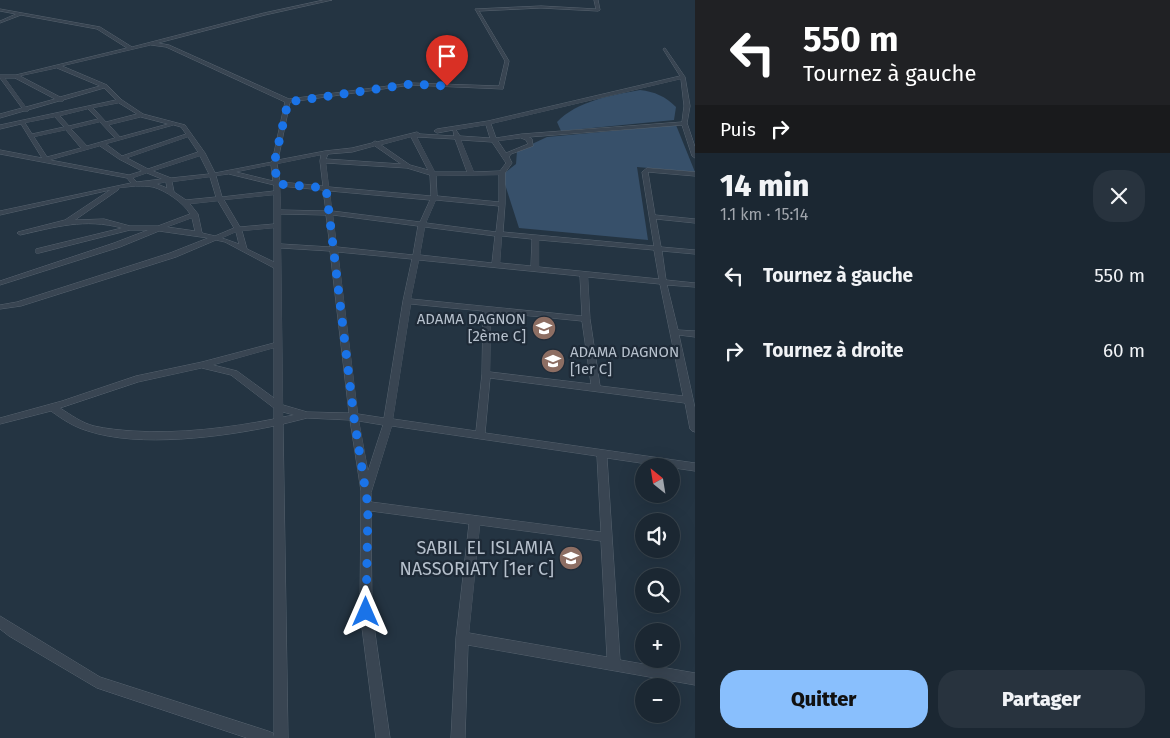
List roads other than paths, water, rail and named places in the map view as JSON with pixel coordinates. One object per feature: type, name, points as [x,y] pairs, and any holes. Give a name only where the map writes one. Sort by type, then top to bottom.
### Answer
[{"type":"street","points":[[0,77],[16,76],[132,49],[264,14],[330,0]]},
{"type":"street","points":[[152,44],[167,46],[288,102],[411,84],[501,88],[507,60],[476,10],[541,7],[598,10],[596,0]]},
{"type":"street","points":[[0,10],[98,28],[132,49]]},
{"type":"street","points":[[0,22],[22,13]]},
{"type":"street","points":[[665,49],[682,76],[687,106],[684,123],[695,156]]},
{"type":"street","points":[[57,66],[105,86],[120,102],[141,115],[183,126],[202,153],[213,175],[219,198],[238,230],[244,249]]},
{"type":"street","points":[[16,76],[61,100]]},
{"type":"street","points":[[0,213],[120,186],[213,175],[324,157],[413,134],[488,123],[682,76]]},
{"type":"street","points":[[0,77],[26,110]]},
{"type":"street","points":[[0,116],[105,86]]},
{"type":"street","points":[[0,127],[120,102]]},
{"type":"street","points":[[281,738],[278,188],[274,164],[288,102]]},
{"type":"street","points":[[90,108],[119,139]]},
{"type":"street","points":[[57,115],[85,148]]},
{"type":"street","points":[[30,136],[141,115]]},
{"type":"street","points":[[22,122],[43,160]]},
{"type":"street","points":[[43,160],[176,123]]},
{"type":"street","points":[[488,123],[494,140],[509,163],[502,172],[502,204],[496,264]]},
{"type":"street","points":[[413,134],[494,140],[684,123]]},
{"type":"street","points":[[455,129],[455,136],[471,172]]},
{"type":"street","points":[[366,493],[388,423],[415,257],[422,225],[434,198],[433,174],[413,134]]},
{"type":"street","points":[[120,158],[189,135]]},
{"type":"street","points":[[506,157],[509,153],[531,145],[529,138],[522,136]]},
{"type":"street","points":[[375,143],[408,166]]},
{"type":"street","points":[[101,144],[120,158],[146,172],[168,179]]},
{"type":"street","points":[[0,152],[129,177],[202,153]]},
{"type":"street","points":[[324,157],[408,166],[433,174],[502,172]]},
{"type":"street","points":[[324,157],[326,188],[354,418],[368,506],[366,612],[383,738]]},
{"type":"street","points":[[129,162],[129,177],[135,184],[156,185],[187,202],[195,214],[199,234]]},
{"type":"street","points":[[695,174],[647,170],[645,172],[659,249],[662,282],[695,430]]},
{"type":"street","points":[[229,172],[278,188]]},
{"type":"street","points":[[66,222],[120,186],[129,177]]},
{"type":"street","points":[[168,179],[171,193]]},
{"type":"street","points":[[187,202],[278,188],[326,188],[502,204]]},
{"type":"street","points":[[278,212],[330,213],[499,234],[695,252]]},
{"type":"street","points":[[0,283],[117,245],[195,214]]},
{"type":"street","points":[[654,217],[695,220]]},
{"type":"street","points":[[20,233],[66,222],[104,221],[130,228]]},
{"type":"street","points":[[0,307],[18,304],[173,255],[238,230],[278,226]]},
{"type":"street","points":[[39,251],[130,228],[156,228],[216,237],[278,267]]},
{"type":"street","points":[[535,269],[536,237]]},
{"type":"street","points":[[278,246],[334,249],[496,264],[695,285]]},
{"type":"street","points":[[584,274],[586,319],[596,388]]},
{"type":"street","points":[[407,301],[586,319]]},
{"type":"street","points":[[480,436],[486,374],[487,309]]},
{"type":"street","points":[[674,332],[695,334]]},
{"type":"street","points":[[0,421],[52,407],[136,379],[279,344]]},
{"type":"street","points":[[202,364],[234,373],[279,407],[308,415],[354,418],[695,467]]},
{"type":"street","points":[[486,374],[689,400]]},
{"type":"street","points":[[52,407],[69,418],[94,429],[129,434],[194,434],[278,423],[308,415]]},
{"type":"street","points":[[602,453],[614,664]]},
{"type":"street","points":[[368,506],[607,537]]},
{"type":"street","points":[[458,738],[462,638],[474,520]]},
{"type":"street","points":[[0,622],[13,632],[97,682],[268,738]]},
{"type":"street","points":[[462,638],[695,679]]},
{"type":"water","points":[[640,90],[660,95],[672,103],[676,107],[674,120],[561,131],[557,122],[574,109],[596,100]]},
{"type":"water","points":[[676,125],[695,172],[637,167],[648,240],[519,228],[502,175],[516,164],[517,151],[547,137]]},
{"type":"place","name":"ADAMA DAGNON [2ème C]","points":[[544,328]]},
{"type":"place","name":"ADAMA DAGNON [1er C]","points":[[553,361]]},
{"type":"place","name":"SABIL EL ISLAMIA NASSORIATY [1er C]","points":[[571,558]]}]
